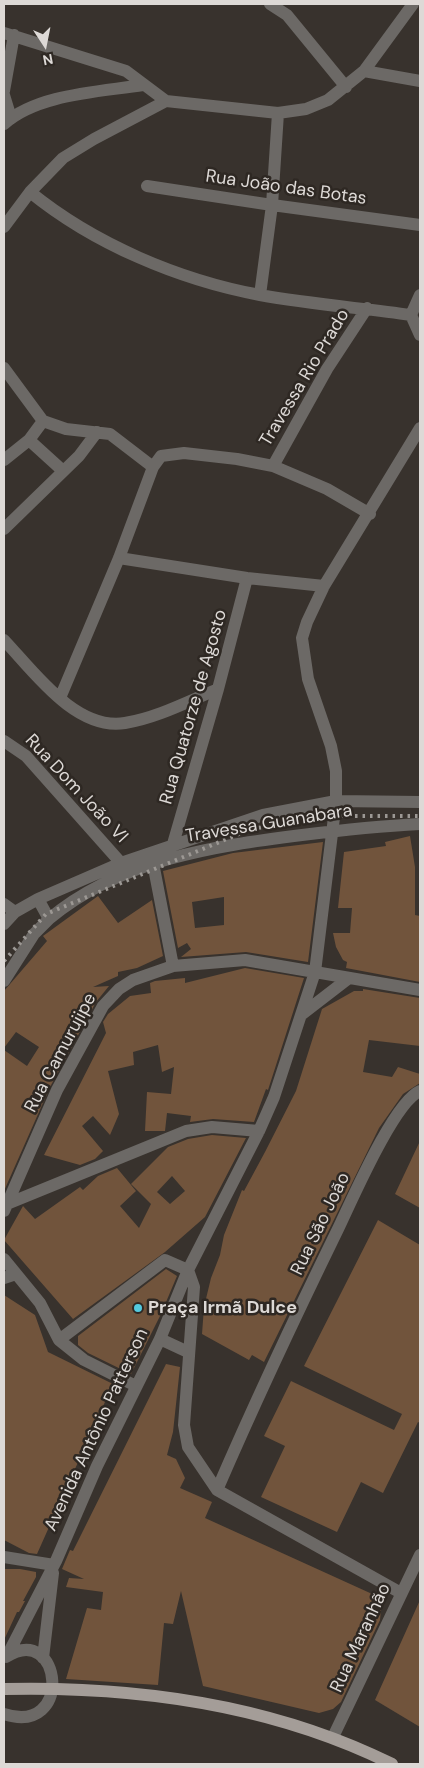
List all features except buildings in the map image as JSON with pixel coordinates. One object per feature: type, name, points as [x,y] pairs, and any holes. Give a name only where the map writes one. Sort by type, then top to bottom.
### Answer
[{"type":"main road","points":[[4,1688],[53,1688],[151,1694],[207,1702],[250,1712],[333,1737],[392,1764]]},
{"type":"street","points":[[270,4],[289,9],[346,87]]},
{"type":"street","points":[[4,91],[9,34],[126,71],[166,101],[278,113],[317,105],[346,87],[364,71],[413,4]]},
{"type":"street","points":[[364,71],[420,81]]},
{"type":"street","points":[[4,95],[7,121],[39,103],[143,85]]},
{"type":"street","points":[[4,227],[30,192],[63,158],[77,148],[166,101]]},
{"type":"street","points":[[260,295],[272,205],[278,113]]},
{"type":"street","name":"Rua João das Botas","points":[[147,186],[420,225]]},
{"type":"street","points":[[30,192],[55,212],[114,245],[174,271],[260,295],[411,315]]},
{"type":"street","points":[[420,295],[411,315],[420,335]]},
{"type":"street","name":"Travessa Rio Prado","points":[[273,466],[327,369],[367,308]]},
{"type":"street","points":[[4,368],[43,421],[66,429],[97,432],[116,438],[153,467]]},
{"type":"street","points":[[4,460],[29,440],[43,421]]},
{"type":"street","name":"Avenida Antônio Patterson","points":[[6,1657],[54,1565],[97,1466],[160,1339],[188,1270],[259,1130],[274,1096],[315,972],[336,801],[336,771],[331,746],[308,679],[302,638],[307,622],[324,586],[370,514],[420,428]]},
{"type":"street","points":[[4,529],[62,470],[79,456],[97,432]]},
{"type":"street","points":[[29,440],[62,470]]},
{"type":"street","points":[[60,698],[119,558],[153,467],[165,454],[184,453],[237,459],[273,466],[327,489],[370,514]]},
{"type":"street","points":[[119,558],[247,578],[324,586]]},
{"type":"street","name":"Rua Quatorze de Agosto","points":[[173,844],[218,689],[247,578]]},
{"type":"street","points":[[4,640],[60,698],[84,717],[99,723],[124,724],[144,719],[218,689]]},
{"type":"street","name":"Rua Dom João VI","points":[[4,741],[26,756],[120,862]]},
{"type":"street","points":[[4,924],[16,912],[38,899],[120,862],[263,815],[336,801],[420,802]]},
{"type":"street","name":"Travessa Guanabara","points":[[4,980],[34,934],[49,919],[81,894],[153,863],[232,844],[376,826],[420,824]]},
{"type":"street","points":[[153,863],[173,966]]},
{"type":"street","points":[[38,899],[49,919]]},
{"type":"street","points":[[4,904],[16,912]]},
{"type":"street","name":"Rua Camurujipe","points":[[5,1208],[57,1090],[103,1006],[118,988],[133,980],[173,966],[245,960],[420,990]]},
{"type":"street","points":[[301,1014],[349,978]]},
{"type":"street","name":"Rua São João","points":[[217,1490],[263,1381],[372,1160],[404,1106],[414,1093],[420,1091]]},
{"type":"street","points":[[5,1208],[186,1131],[212,1127],[259,1130]]},
{"type":"street","points":[[4,1258],[10,1276],[40,1303],[59,1340],[84,1360],[136,1386]]},
{"type":"street","points":[[59,1340],[165,1260],[188,1270],[194,1287],[184,1425],[188,1446],[217,1490],[401,1593]]},
{"type":"street","points":[[160,1339],[188,1352]]},
{"type":"street","name":"Rua Maranhão","points":[[333,1737],[420,1555]]},
{"type":"street","points":[[4,1557],[54,1565]]},
{"type":"street","name":"Avenida Antônio Patterson","points":[[44,1658],[54,1565]]},
{"type":"street","points":[[4,1714],[14,1718],[30,1716],[44,1707],[53,1688],[52,1673],[44,1658],[30,1650],[6,1657]]},
{"type":"railway","points":[[4,961],[46,914],[251,829],[334,816],[420,816]]},
{"type":"place","name":"Praça Irmã Dulce","points":[[138,1308]]}]
